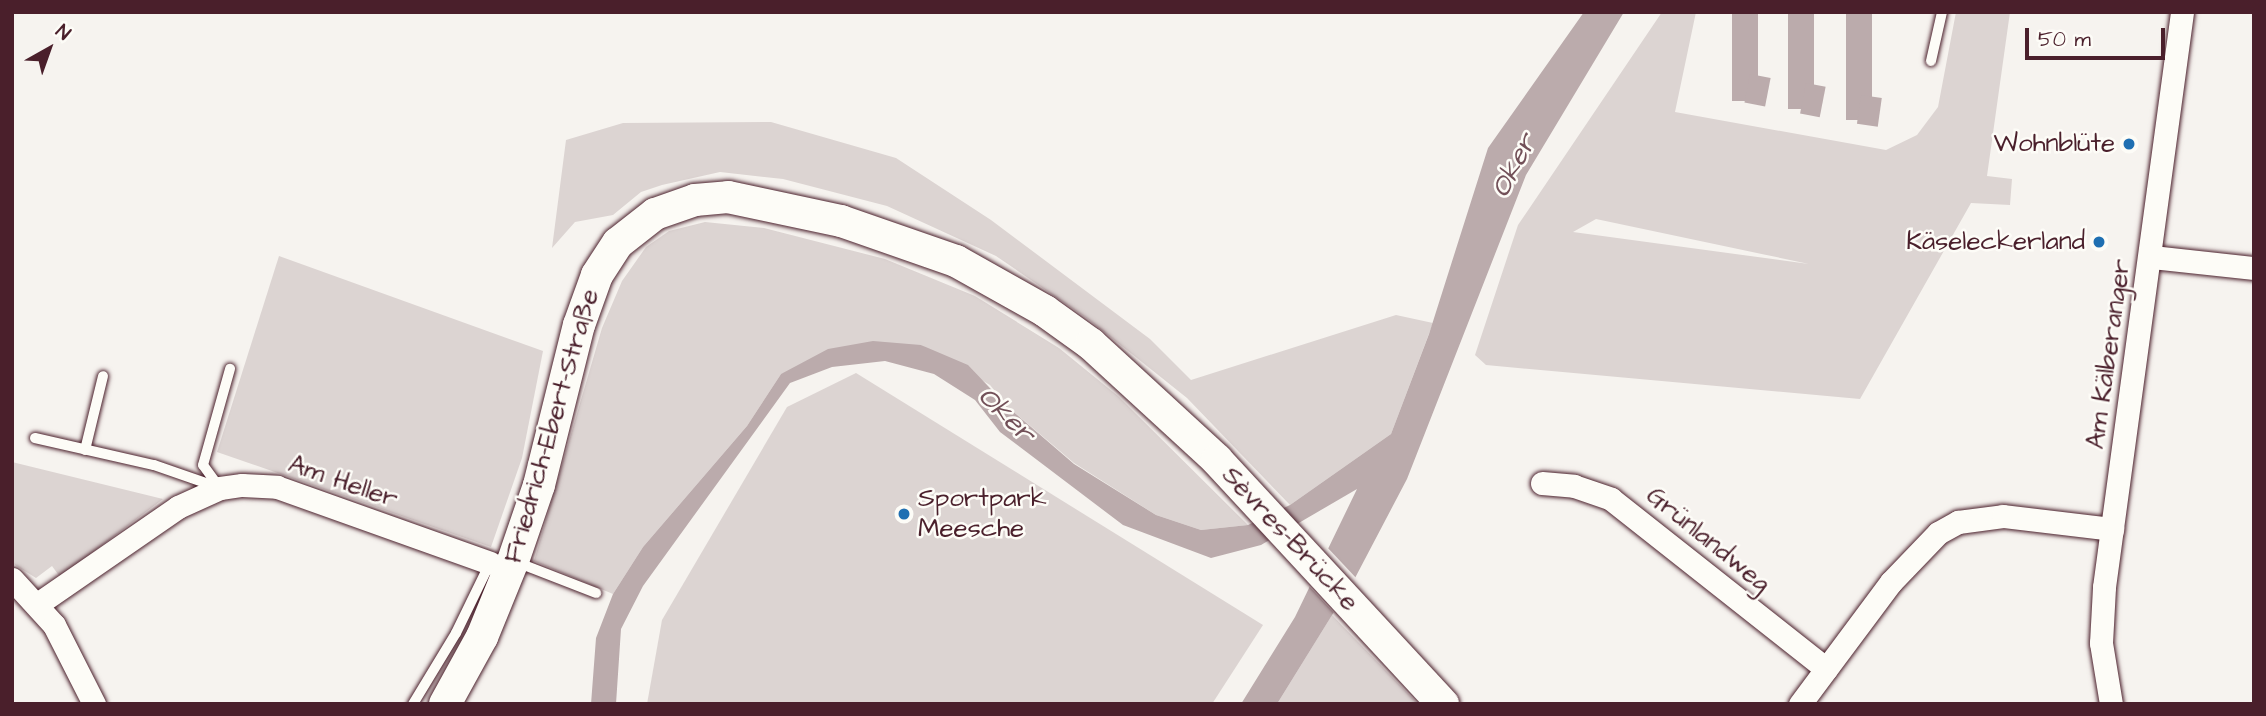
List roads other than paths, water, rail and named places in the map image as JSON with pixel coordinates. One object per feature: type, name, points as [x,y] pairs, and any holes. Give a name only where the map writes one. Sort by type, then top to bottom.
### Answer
[{"type":"main road","name":"Friedrich-Ebert-Straße","points":[[445,704],[482,637],[502,562],[539,485],[579,325],[597,275],[635,227],[674,205],[695,200],[746,199],[793,208],[891,237],[980,273],[1091,344],[1217,460]]},
{"type":"main road","name":"Sèvres-Brücke","points":[[1217,460],[1443,704]]},
{"type":"street","name":"Am Kälberanger","points":[[2111,704],[2101,642],[2112,529],[2152,257],[2155,212],[2182,12]]},
{"type":"street","points":[[2152,257],[2254,268]]},
{"type":"street","name":"Grünlandweg","points":[[1542,483],[1574,486],[1611,499],[1826,669]]},
{"type":"street","name":"Am Heller","points":[[39,603],[178,507],[220,488],[277,487],[502,562]]},
{"type":"street","points":[[1800,703],[1917,552],[1958,522],[2003,516],[2112,529]]},
{"type":"street","points":[[12,579],[39,603],[90,702]]},
{"type":"lane","points":[[1931,61],[1941,12]]},
{"type":"lane","points":[[220,488],[203,464],[230,369]]},
{"type":"lane","points":[[85,450],[103,376]]},
{"type":"lane","points":[[34,438],[189,475],[220,488]]},
{"type":"lane","points":[[413,704],[502,562],[596,593]]},
{"type":"water","name":"Oker","points":[[1584,12],[1624,12],[1526,175],[1407,479],[1355,578],[1277,704],[1241,704],[1295,617],[1357,489],[1261,545],[1211,558],[1123,525],[1000,432],[975,400],[934,374],[885,361],[832,367],[790,383],[643,586],[621,629],[616,704],[591,704],[596,638],[613,594],[643,547],[747,426],[781,374],[828,349],[873,341],[921,345],[968,365],[1008,407],[1074,464],[1156,515],[1201,530],[1248,525],[1290,505],[1391,434],[1429,334],[1488,148]]},
{"type":"water","points":[[1732,12],[1758,12],[1758,101],[1732,101]]},
{"type":"water","points":[[1788,12],[1814,12],[1814,109],[1788,109]]},
{"type":"water","points":[[1846,12],[1872,12],[1872,120],[1846,120]]},
{"type":"water","points":[[1750,74],[1771,78],[1765,106],[1744,102]]},
{"type":"water","points":[[1806,83],[1826,87],[1820,117],[1800,113]]},
{"type":"water","points":[[1861,95],[1882,98],[1878,127],[1857,124]]},
{"type":"place","name":"Wohnblüte","points":[[2129,144]]},
{"type":"place","name":"Käseleckerland","points":[[2099,242]]},
{"type":"place","name":"Sportpark Meesche","points":[[904,514]]}]
